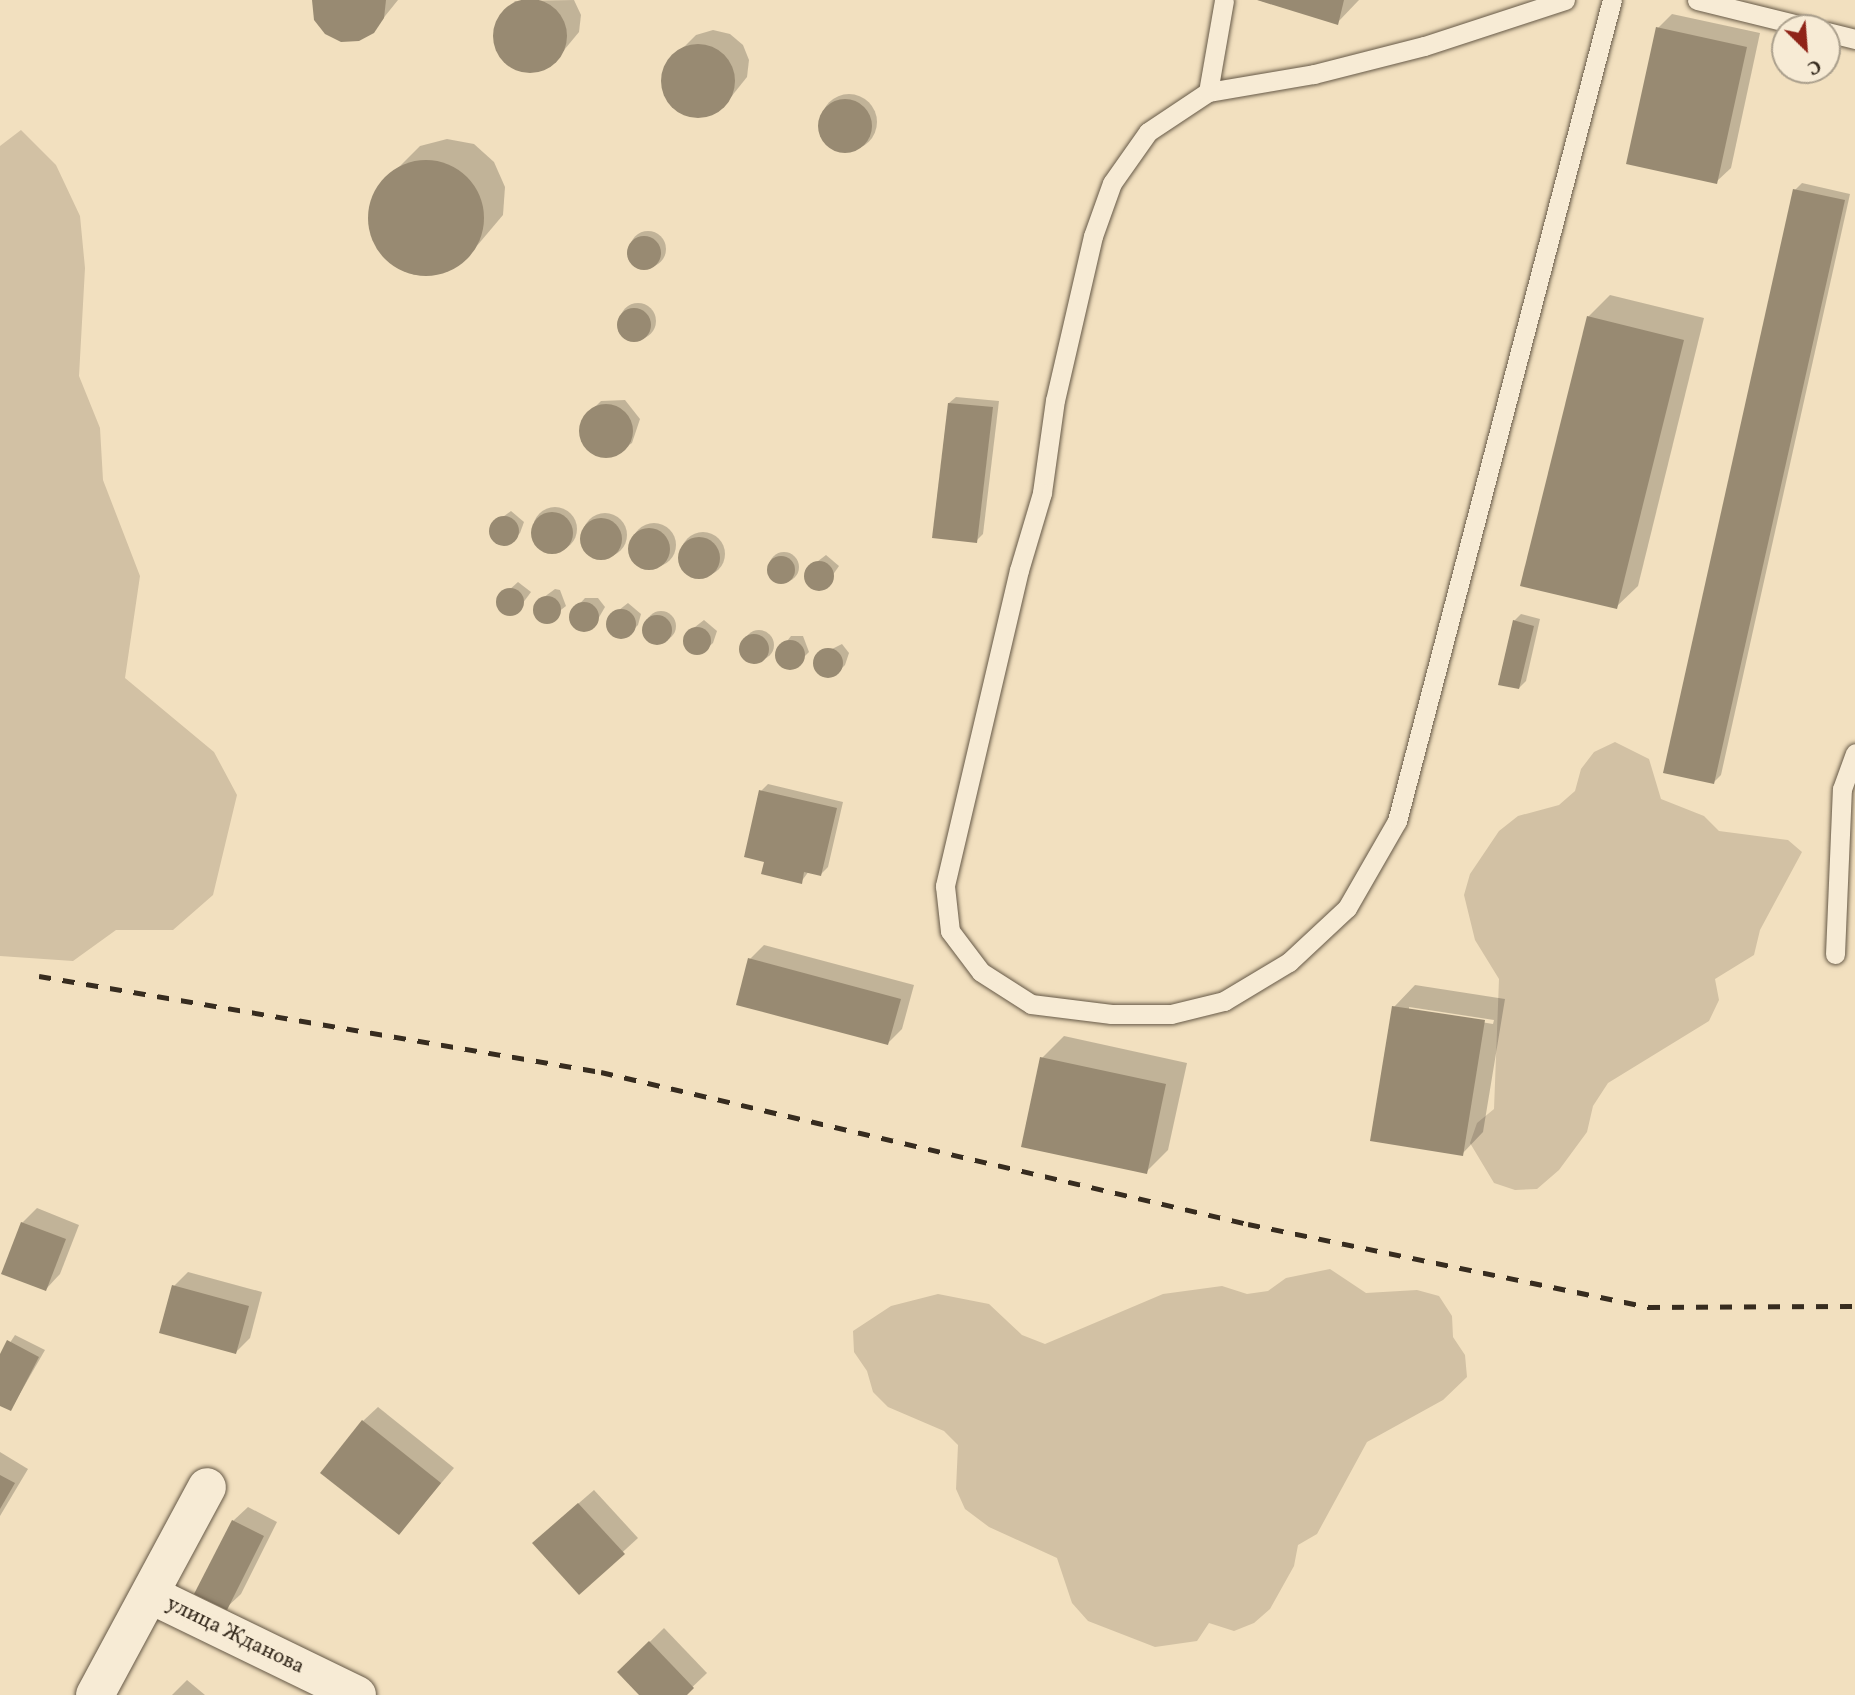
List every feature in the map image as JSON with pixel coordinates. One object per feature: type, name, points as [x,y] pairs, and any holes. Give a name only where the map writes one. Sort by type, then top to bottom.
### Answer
[{"type":"street","name":"улица Жданова","points":[[95,1695],[207,1488]]},
{"type":"street","name":"улица Жданова","points":[[150,1595],[357,1695]]},
{"type":"lane","points":[[1208,92],[1224,0]]},
{"type":"lane","points":[[1565,0],[1424,46],[1314,74],[1208,92],[1148,132],[1112,183],[1093,236],[1055,400],[1042,493],[1019,570],[945,886],[950,931],[981,972],[1031,1004],[1111,1014],[1171,1014],[1224,1001],[1289,962],[1347,908],[1397,821],[1612,0]]},
{"type":"lane","points":[[1697,0],[1771,18]]},
{"type":"lane","points":[[1835,954],[1842,789],[1855,753]]},
{"type":"shaded area","points":[[21,130],[56,165],[80,216],[85,268],[79,376],[100,428],[103,480],[140,576],[125,678],[214,752],[237,795],[213,895],[173,930],[116,930],[73,961],[0,956],[0,146]]},
{"type":"shaded area","points":[[1615,742],[1649,759],[1661,799],[1704,816],[1719,831],[1788,840],[1802,852],[1760,930],[1754,955],[1715,979],[1719,1000],[1709,1021],[1608,1083],[1593,1106],[1587,1132],[1559,1170],[1537,1189],[1515,1190],[1494,1183],[1470,1143],[1477,1123],[1494,1109],[1499,979],[1475,940],[1464,895],[1470,874],[1499,831],[1518,816],[1559,805],[1575,791],[1581,769],[1594,752]]},
{"type":"shaded area","points":[[1330,1269],[1366,1293],[1417,1290],[1439,1296],[1452,1316],[1453,1337],[1465,1355],[1467,1377],[1443,1400],[1367,1442],[1317,1534],[1298,1545],[1294,1566],[1270,1609],[1254,1623],[1234,1631],[1209,1623],[1197,1641],[1155,1647],[1088,1621],[1072,1603],[1057,1558],[989,1527],[965,1509],[956,1489],[958,1445],[944,1431],[888,1407],[873,1392],[867,1371],[854,1352],[853,1331],[891,1306],[938,1294],[989,1304],[1022,1335],[1045,1344],[1163,1294],[1222,1286],[1247,1294],[1268,1291],[1286,1278]]},
{"type":"building","points":[[530,-1],[544,2],[556,10],[564,22],[567,36],[564,50],[556,62],[544,70],[530,73],[516,70],[504,62],[496,50],[493,36],[496,22],[504,10],[516,2]]},
{"type":"building","points":[[312,0],[386,0],[384,18],[374,33],[359,41],[341,42],[325,34],[314,20]]},
{"type":"building","points":[[1257,0],[1344,0],[1338,25]]},
{"type":"building","points":[[1656,27],[1747,47],[1717,184],[1626,164]]},
{"type":"building","points":[[698,44],[712,47],[724,55],[732,67],[735,81],[732,95],[724,107],[712,115],[698,118],[684,115],[672,107],[664,95],[661,81],[664,67],[672,55],[684,47]]},
{"type":"building","points":[[845,99],[864,107],[872,126],[864,145],[845,153],[826,145],[818,126],[826,107]]},
{"type":"building","points":[[426,160],[448,165],[467,177],[479,196],[484,218],[479,240],[467,259],[448,271],[426,276],[404,271],[385,259],[373,240],[368,218],[373,196],[385,177],[404,165]]},
{"type":"building","points":[[1793,189],[1845,200],[1714,784],[1663,773]]},
{"type":"building","points":[[644,236],[656,241],[661,253],[656,265],[644,270],[632,265],[627,253],[632,241]]},
{"type":"building","points":[[634,308],[646,313],[651,325],[646,337],[634,342],[622,337],[617,325],[622,313]]},
{"type":"building","points":[[1587,316],[1684,340],[1617,609],[1520,586]]},
{"type":"building","points":[[948,403],[993,407],[977,543],[932,538]]},
{"type":"building","points":[[606,404],[625,412],[633,431],[625,450],[606,458],[587,450],[579,431],[587,412]]},
{"type":"building","points":[[552,512],[567,518],[573,533],[567,548],[552,554],[537,548],[531,533],[537,518]]},
{"type":"building","points":[[504,516],[514,521],[519,531],[514,541],[504,546],[494,541],[489,531],[494,521]]},
{"type":"building","points":[[601,518],[616,524],[622,539],[616,554],[601,560],[586,554],[580,539],[586,524]]},
{"type":"building","points":[[649,528],[664,534],[670,549],[664,564],[649,570],[634,564],[628,549],[634,534]]},
{"type":"building","points":[[699,537],[714,543],[720,558],[714,573],[699,579],[684,573],[678,558],[684,543]]},
{"type":"building","points":[[781,556],[791,560],[795,570],[791,580],[781,584],[771,580],[767,570],[771,560]]},
{"type":"building","points":[[819,561],[829,566],[834,576],[829,586],[819,591],[809,586],[804,576],[809,566]]},
{"type":"building","points":[[510,588],[520,592],[524,602],[520,612],[510,616],[500,612],[496,602],[500,592]]},
{"type":"building","points":[[547,596],[557,600],[561,610],[557,620],[547,624],[537,620],[533,610],[537,600]]},
{"type":"building","points":[[584,602],[594,607],[599,617],[594,627],[584,632],[574,627],[569,617],[574,607]]},
{"type":"building","points":[[621,609],[631,614],[636,624],[631,634],[621,639],[611,634],[606,624],[611,614]]},
{"type":"building","points":[[657,615],[667,620],[672,630],[667,640],[657,645],[647,640],[642,630],[647,620]]},
{"type":"building","points":[[1513,620],[1534,626],[1519,689],[1498,685]]},
{"type":"building","points":[[697,627],[707,631],[711,641],[707,651],[697,655],[687,651],[683,641],[687,631]]},
{"type":"building","points":[[754,634],[764,639],[769,649],[764,659],[754,664],[744,659],[739,649],[744,639]]},
{"type":"building","points":[[790,640],[800,645],[805,655],[800,665],[790,670],[780,665],[775,655],[780,645]]},
{"type":"building","points":[[828,648],[834,649],[842,657],[842,669],[834,677],[828,678],[822,677],[814,669],[813,663],[814,657],[822,649]]},
{"type":"building","points":[[759,790],[837,808],[821,876],[804,872],[802,884],[761,874],[764,862],[744,857]]},
{"type":"building","points":[[748,958],[901,999],[888,1045],[736,1005]]},
{"type":"building","points":[[1392,1006],[1485,1020],[1463,1156],[1370,1141]]},
{"type":"building","points":[[1040,1057],[1166,1084],[1147,1174],[1021,1147]]},
{"type":"building","points":[[21,1222],[66,1239],[46,1291],[1,1274]]},
{"type":"building","points":[[172,1285],[249,1306],[236,1354],[159,1333]]},
{"type":"building","points":[[7,1340],[39,1357],[11,1411],[0,1406],[0,1354]]},
{"type":"building","points":[[362,1420],[441,1483],[399,1535],[320,1473]]},
{"type":"building","points":[[0,1475],[15,1483],[0,1509]]},
{"type":"building","points":[[578,1503],[625,1554],[579,1595],[532,1543]]},
{"type":"building","points":[[232,1520],[264,1536],[227,1610],[194,1594]]},
{"type":"building","points":[[649,1641],[694,1688],[687,1695],[639,1695],[617,1672]]},
{"type":"railway","points":[[39,976],[601,1072],[1248,1224],[1648,1307],[1855,1306]]}]
